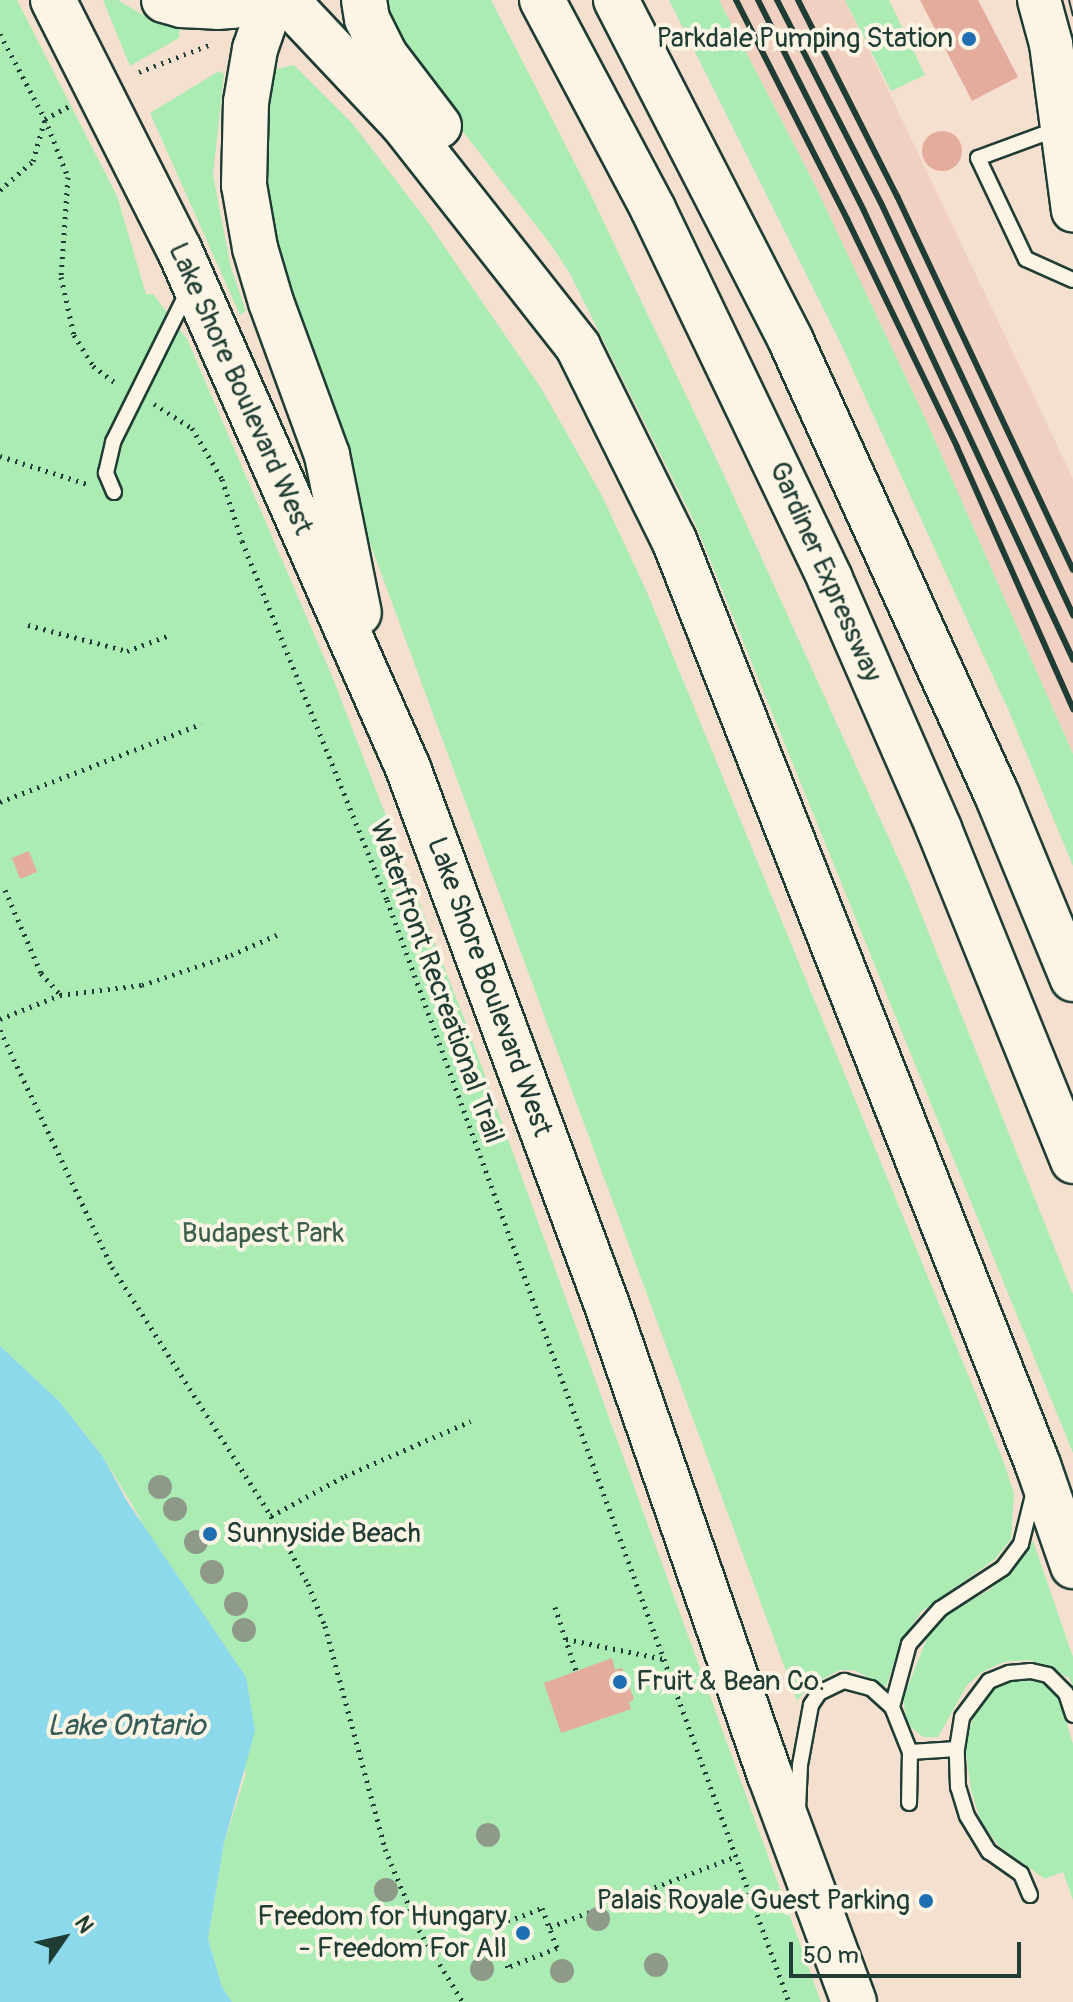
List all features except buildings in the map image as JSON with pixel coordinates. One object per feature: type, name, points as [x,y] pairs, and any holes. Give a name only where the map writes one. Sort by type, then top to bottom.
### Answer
[{"type":"highway","name":"Lake Shore Boulevard West","points":[[53,0],[193,282],[408,768],[607,1305],[796,1848],[854,2002]]},
{"type":"highway","points":[[164,0],[181,5],[217,7],[233,6],[249,0]]},
{"type":"highway","points":[[272,0],[255,49],[246,102],[244,185],[255,248],[271,302],[327,455],[374,694]]},
{"type":"highway","points":[[286,0],[402,123],[578,347]]},
{"type":"highway","points":[[364,0],[367,19],[385,55],[507,215],[578,347],[674,540],[1038,1465],[1073,1566]]},
{"type":"highway","name":"Gardiner Expressway","points":[[542,0],[666,237],[824,566],[939,829],[1073,1161]]},
{"type":"highway","points":[[616,0],[791,341],[997,795],[1073,979]]},
{"type":"main road","points":[[1039,0],[1051,44],[1073,211]]},
{"type":"lane","points":[[1061,127],[978,158],[1026,259],[1073,280]]},
{"type":"lane","points":[[114,492],[106,473],[107,458],[134,393],[193,282]]},
{"type":"lane","points":[[892,1707],[909,1644],[921,1626],[940,1609],[1003,1568],[1021,1544],[1038,1465]]},
{"type":"lane","points":[[1030,1895],[1021,1874],[989,1852],[975,1834],[958,1787],[957,1749],[962,1717],[989,1681],[1009,1673],[1031,1671],[1048,1675],[1066,1693],[1073,1715]]},
{"type":"lane","points":[[796,1848],[800,1765],[811,1705],[819,1693],[844,1681],[871,1688],[892,1707],[910,1752],[909,1803]]},
{"type":"lane","points":[[910,1752],[957,1749]]},
{"type":"path","name":"Waterfront Recreational Trail","points":[[0,34],[45,119],[68,177],[61,277],[74,335],[93,366],[187,422],[200,436],[222,479],[242,541],[387,900],[789,2002]]},
{"type":"path","points":[[139,72],[222,40]]},
{"type":"path","points":[[0,190],[33,161],[45,119],[74,102]]},
{"type":"path","points":[[0,456],[114,492]]},
{"type":"path","points":[[28,625],[127,651],[167,636]]},
{"type":"path","points":[[0,802],[201,724]]},
{"type":"path","points":[[5,890],[41,973],[60,995]]},
{"type":"path","points":[[0,1019],[60,995],[142,985],[231,955],[281,933]]},
{"type":"path","points":[[0,1030],[118,1278],[271,1516],[308,1584],[325,1626],[385,1849],[419,1930],[463,2002]]},
{"type":"path","points":[[271,1516],[345,1476],[471,1421]]},
{"type":"path","points":[[555,1607],[576,1671]]},
{"type":"path","points":[[566,1639],[664,1659]]},
{"type":"path","points":[[550,1927],[737,1856]]},
{"type":"path","points":[[542,1908],[550,1927],[557,1948],[508,1967],[493,1927],[542,1908]]},
{"type":"shaded area","points":[[719,0],[845,0],[1051,432],[1073,479],[1073,754],[926,420],[813,181]]},
{"type":"green space","name":"Budapest Park","points":[[0,0],[17,0],[117,196],[146,294],[153,294],[187,339],[332,676],[467,1026],[821,2002],[232,2002],[222,1987],[208,1939],[224,1843],[246,1773],[140,1518],[103,1457],[59,1401],[0,1346]]},
{"type":"green space","points":[[103,0],[118,0],[141,14],[180,26],[179,38],[130,66]]},
{"type":"green space","points":[[388,0],[491,0],[588,189],[723,473],[906,876],[1073,1294],[1073,1453],[695,523],[569,272],[390,38],[383,12],[389,9]]},
{"type":"green space","points":[[669,0],[719,0],[813,181],[926,420],[1073,754],[1073,866],[1008,709],[840,342]]},
{"type":"green space","points":[[845,0],[889,0],[925,75],[891,91]]},
{"type":"green space","points":[[294,65],[352,123],[427,221],[541,388],[601,494],[646,590],[1003,1460],[1014,1493],[1011,1539],[994,1560],[922,1611],[902,1639],[886,1687],[854,1670],[840,1670],[808,1687],[797,1701],[263,253],[262,72]]},
{"type":"green space","points":[[219,71],[224,74],[213,175],[231,268],[246,311],[240,315],[150,113]]},
{"type":"green space","points":[[1033,1541],[1073,1657],[1073,1686],[1069,1678],[1046,1665],[1028,1660],[1004,1662],[982,1672],[967,1685],[938,1737],[923,1737],[907,1724],[903,1698],[928,1636],[952,1610],[988,1591],[1014,1568]]},
{"type":"green space","points":[[1012,1679],[1044,1682],[1052,1688],[1059,1697],[1073,1744],[1073,1900],[1063,1872],[1045,1879],[999,1846],[981,1822],[971,1790],[965,1745],[975,1712],[984,1696]]},
{"type":"water","name":"Lake Ontario","points":[[0,1346],[59,1401],[103,1457],[127,1501],[246,1677],[255,1731],[224,1843],[208,1939],[222,1987],[232,2002],[0,2002]]},
{"type":"tram line","points":[[1069,0],[1073,16]]},
{"type":"railway","points":[[736,0],[847,219],[957,447],[1073,709]]},
{"type":"railway","points":[[758,0],[864,211],[1073,660]]},
{"type":"railway","points":[[777,0],[881,203],[1073,615]]},
{"type":"railway","points":[[798,0],[897,196],[1073,570]]},
{"type":"place","name":"Parkdale Pumping Station","points":[[969,39]]},
{"type":"place","name":"Sunnyside Beach","points":[[210,1534]]},
{"type":"place","name":"Fruit & Bean Co.","points":[[620,1682]]},
{"type":"place","name":"Palais Royale Guest Parking","points":[[926,1901]]},
{"type":"place","name":"Freedom for Hungary - Freedom For All","points":[[523,1933]]}]
